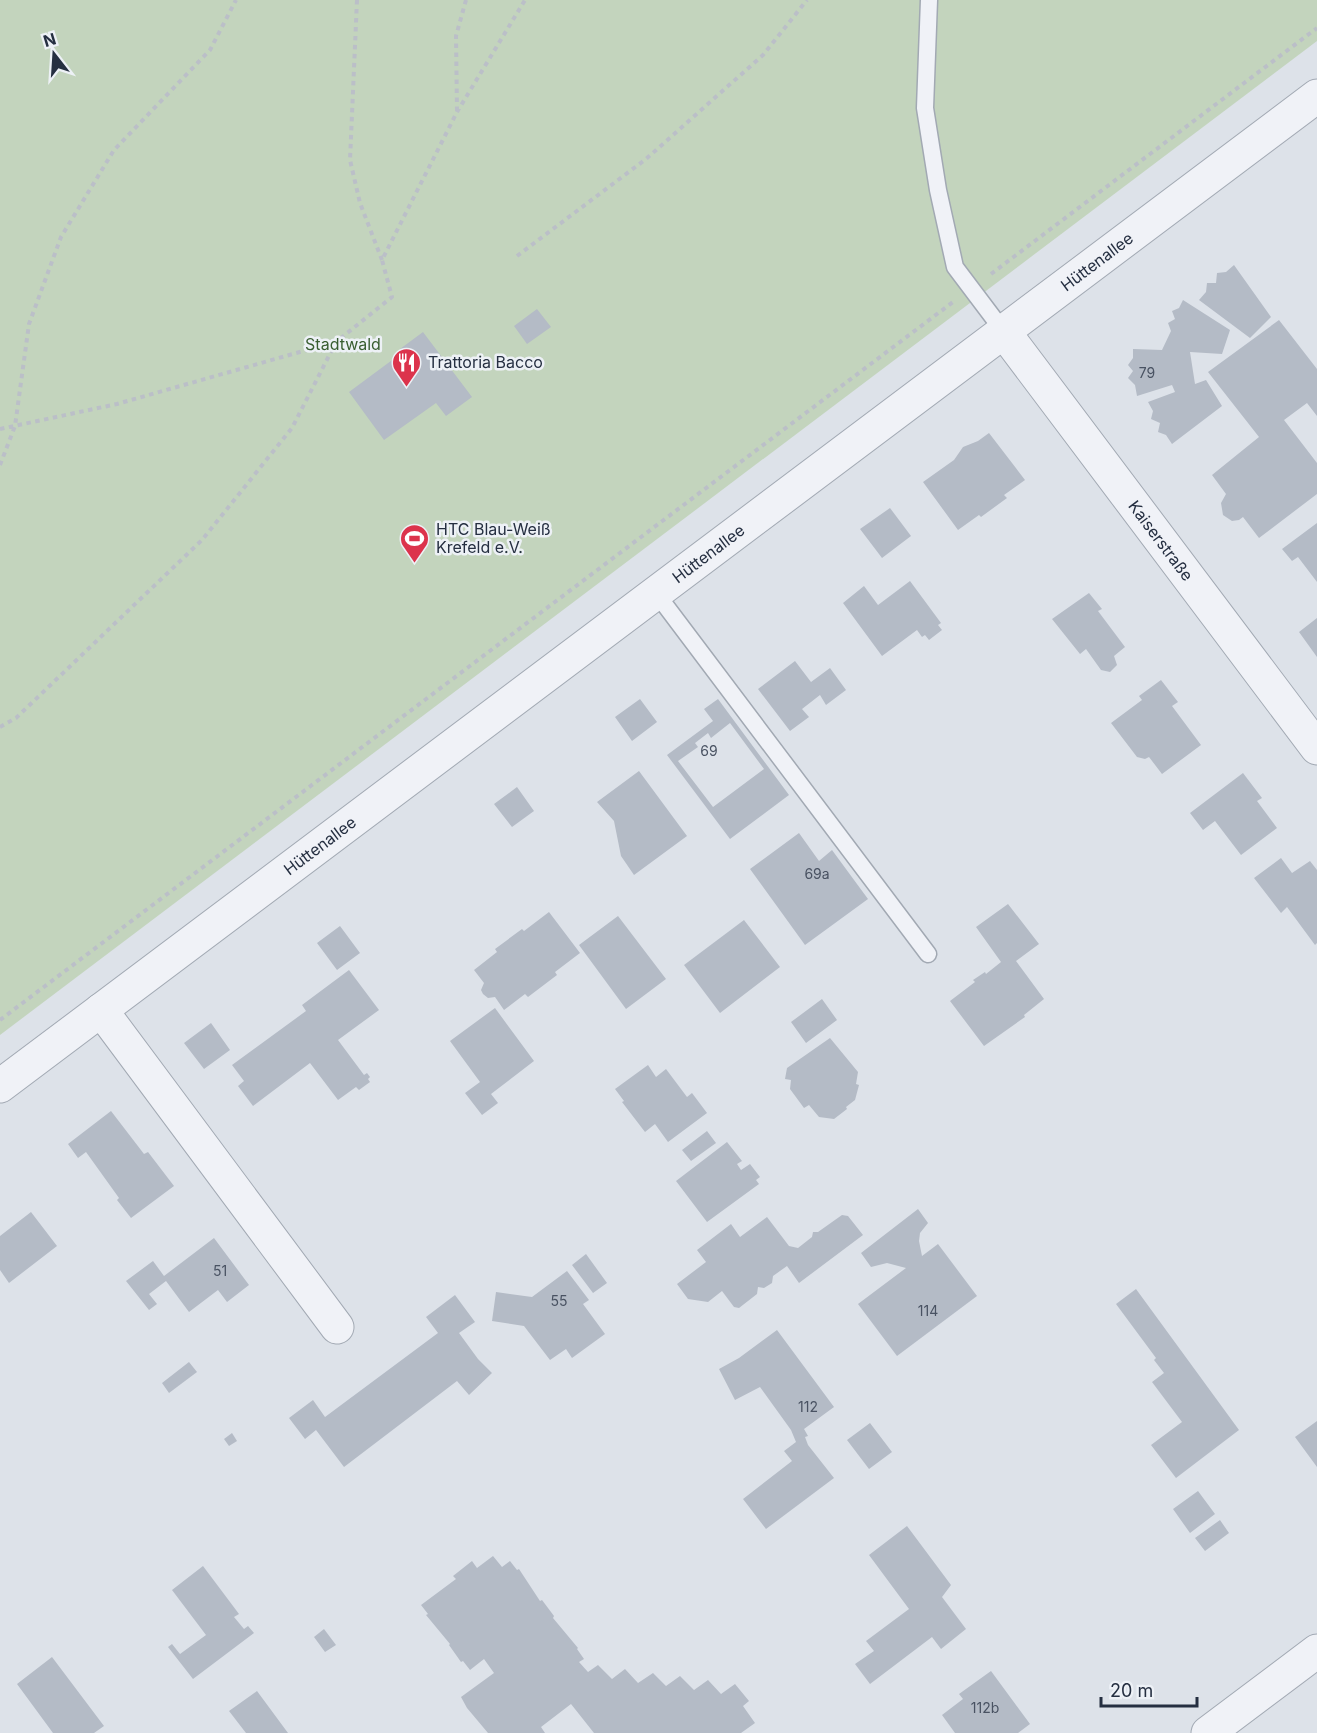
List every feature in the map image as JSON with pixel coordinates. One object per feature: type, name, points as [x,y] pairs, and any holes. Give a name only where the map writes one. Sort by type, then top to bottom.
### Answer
[{"type":"street","name":"Hüttenallee","points":[[0,1086],[1317,96]]},
{"type":"street","name":"Kaiserstraße","points":[[1004,332],[1317,748]]},
{"type":"street","points":[[101,1010],[337,1327]]},
{"type":"street","points":[[1208,1733],[1317,1651]]},
{"type":"lane","points":[[929,0],[925,108],[938,190],[956,267],[1004,332]]},
{"type":"lane","points":[[656,593],[928,954]]},
{"type":"path","points":[[0,465],[15,426],[29,324],[61,237],[114,150],[210,50],[236,0]]},
{"type":"path","points":[[0,429],[117,404],[336,342],[392,297],[382,260],[360,203],[350,160],[357,0]]},
{"type":"path","points":[[457,112],[456,36],[466,0]]},
{"type":"path","points":[[382,260],[457,112],[525,0]]},
{"type":"path","points":[[518,256],[646,159],[763,55],[807,0]]},
{"type":"path","points":[[0,1020],[1317,28]]},
{"type":"path","points":[[0,727],[15,718],[202,540],[292,428],[336,342]]},
{"type":"green space","name":"Stadtwald","points":[[0,0],[1317,0],[1317,41],[0,1035]]},
{"type":"building","points":[[1234,265],[1271,317],[1250,338],[1199,300],[1206,292],[1207,283],[1216,283],[1217,273],[1226,272]]},
{"type":"building","points":[[1183,300],[1230,330],[1222,354],[1190,352],[1195,384],[1206,380],[1222,406],[1172,444],[1166,435],[1158,432],[1160,423],[1151,419],[1153,411],[1148,402],[1175,392],[1172,385],[1137,396],[1135,385],[1128,378],[1133,371],[1128,365],[1133,358],[1133,349],[1162,350],[1171,331],[1168,323],[1175,319],[1172,311],[1179,308]]},
{"type":"building","points":[[537,309],[551,327],[527,344],[514,326]]},
{"type":"building","points":[[1279,320],[1317,369],[1317,416],[1307,403],[1284,420],[1317,463],[1317,494],[1259,538],[1243,517],[1232,521],[1223,515],[1221,503],[1226,494],[1212,475],[1259,437],[1208,372]]},
{"type":"building","points":[[423,332],[472,397],[446,416],[436,403],[384,440],[349,392],[403,352],[400,349]]},
{"type":"building","points":[[989,433],[1025,480],[1004,495],[1007,498],[958,530],[923,482],[954,460],[963,447],[978,441]]},
{"type":"building","points":[[890,508],[911,536],[882,558],[860,529]]},
{"type":"building","points":[[1317,523],[1317,582],[1298,557],[1292,561],[1282,549]]},
{"type":"building","points":[[910,581],[941,623],[938,625],[942,630],[929,640],[925,635],[922,637],[917,630],[882,656],[843,603],[864,586],[878,605]]},
{"type":"building","points":[[1089,593],[1102,609],[1098,611],[1125,647],[1114,656],[1117,665],[1110,672],[1101,670],[1086,649],[1080,654],[1052,619]]},
{"type":"building","points":[[1317,618],[1317,657],[1299,632]]},
{"type":"building","points":[[795,661],[811,682],[830,668],[846,690],[826,705],[820,695],[802,709],[809,717],[790,731],[758,689]]},
{"type":"building","points":[[1161,680],[1178,702],[1172,706],[1201,745],[1162,774],[1149,757],[1145,759],[1137,757],[1111,723],[1142,700],[1139,696]]},
{"type":"building","points":[[640,699],[657,722],[632,741],[615,717]]},
{"type":"building","points":[[718,699],[789,795],[730,839],[667,755],[713,721],[704,709]],"holes":[[[730,723],[764,769],[713,807],[678,761],[698,747],[695,743],[708,733],[711,738]]]},
{"type":"building","points":[[639,771],[687,836],[634,875],[621,856],[614,821],[597,802]]},
{"type":"building","points":[[1243,773],[1262,798],[1257,801],[1277,828],[1241,855],[1215,821],[1203,830],[1190,813]]},
{"type":"building","points":[[517,787],[534,811],[512,827],[494,804]]},
{"type":"building","points":[[799,833],[819,861],[832,850],[868,899],[805,945],[750,869]]},
{"type":"building","points":[[1281,858],[1292,873],[1310,861],[1317,870],[1317,943],[1315,945],[1287,907],[1281,913],[1254,878]]},
{"type":"building","points":[[1008,904],[1039,944],[1016,961],[1044,999],[1024,1015],[1025,1017],[984,1046],[950,1001],[975,982],[973,980],[985,972],[986,974],[1001,962],[976,927]]},
{"type":"building","points":[[549,912],[580,953],[555,972],[557,975],[528,997],[525,994],[504,1010],[495,997],[488,998],[483,994],[481,990],[484,983],[474,970],[497,952],[495,949]]},
{"type":"building","points":[[618,916],[666,979],[626,1009],[579,945]]},
{"type":"building","points":[[744,920],[780,967],[720,1013],[684,965]]},
{"type":"building","points":[[340,926],[360,953],[337,970],[317,943]]},
{"type":"building","points":[[349,970],[379,1010],[338,1040],[364,1075],[367,1073],[370,1082],[359,1090],[356,1087],[338,1100],[310,1063],[253,1106],[238,1086],[244,1081],[232,1065],[306,1011],[302,1005]]},
{"type":"building","points":[[822,999],[837,1020],[806,1043],[791,1022]]},
{"type":"building","points":[[495,1008],[534,1061],[491,1094],[498,1103],[482,1115],[465,1093],[480,1082],[450,1041]]},
{"type":"building","points":[[211,1023],[230,1050],[204,1069],[184,1043]]},
{"type":"building","points":[[830,1038],[858,1072],[856,1084],[859,1085],[855,1100],[834,1119],[819,1117],[809,1105],[804,1108],[790,1089],[791,1080],[785,1079],[787,1068]]},
{"type":"building","points":[[648,1065],[656,1077],[666,1069],[687,1097],[692,1093],[707,1113],[668,1142],[655,1124],[645,1132],[615,1089]]},
{"type":"building","points":[[111,1111],[144,1154],[148,1152],[174,1186],[131,1218],[86,1152],[78,1158],[68,1144]]},
{"type":"building","points":[[707,1131],[716,1143],[691,1161],[682,1150]]},
{"type":"building","points":[[727,1142],[742,1161],[737,1164],[741,1170],[750,1164],[760,1177],[756,1180],[759,1184],[707,1222],[676,1181]]},
{"type":"building","points":[[918,1209],[928,1223],[920,1233],[922,1256],[938,1244],[977,1296],[897,1356],[858,1304],[906,1268],[887,1263],[871,1267],[861,1253]]},
{"type":"building","points":[[31,1212],[57,1246],[9,1283],[0,1270],[0,1236]]},
{"type":"building","points":[[842,1215],[848,1216],[863,1235],[799,1283],[787,1266],[773,1276],[772,1283],[764,1288],[758,1287],[757,1294],[739,1308],[734,1307],[722,1291],[708,1302],[688,1299],[677,1284],[706,1262],[697,1250],[731,1224],[740,1237],[767,1217],[789,1246],[798,1248],[812,1237],[813,1232],[818,1232]]},
{"type":"building","points":[[214,1238],[249,1285],[227,1302],[218,1290],[189,1312],[166,1281],[149,1294],[157,1304],[149,1310],[126,1281],[153,1261],[164,1276]]},
{"type":"building","points":[[586,1254],[607,1283],[593,1293],[572,1265]]},
{"type":"building","points":[[567,1271],[589,1300],[583,1304],[605,1334],[572,1358],[566,1349],[550,1360],[524,1326],[492,1321],[496,1292],[532,1297]]},
{"type":"building","points":[[1136,1289],[1239,1430],[1176,1478],[1151,1445],[1182,1422],[1152,1382],[1164,1373],[1154,1360],[1156,1358],[1116,1304]]},
{"type":"building","points":[[455,1295],[475,1322],[459,1333],[478,1359],[492,1373],[469,1395],[457,1381],[344,1467],[316,1430],[305,1439],[289,1418],[313,1400],[325,1417],[438,1333],[426,1317]]},
{"type":"building","points":[[777,1330],[834,1407],[804,1429],[808,1436],[805,1437],[808,1445],[834,1478],[766,1529],[743,1499],[792,1461],[784,1451],[796,1442],[791,1430],[760,1387],[735,1400],[719,1369],[739,1358]]},
{"type":"building","points":[[189,1362],[197,1372],[169,1393],[162,1383]]},
{"type":"building","points":[[1317,1421],[1317,1467],[1295,1437]]},
{"type":"building","points":[[870,1423],[892,1452],[869,1469],[847,1440]]},
{"type":"building","points":[[232,1433],[237,1441],[229,1446],[224,1439]]},
{"type":"building","points":[[1198,1491],[1215,1514],[1190,1533],[1173,1509]]},
{"type":"building","points":[[1220,1520],[1229,1533],[1205,1551],[1195,1538]]},
{"type":"building","points":[[907,1526],[951,1585],[942,1597],[966,1629],[941,1649],[932,1637],[870,1684],[855,1664],[874,1651],[866,1641],[909,1609],[869,1555]]},
{"type":"building","points":[[493,1556],[502,1567],[510,1561],[517,1570],[519,1569],[540,1601],[542,1600],[554,1616],[553,1618],[578,1648],[584,1659],[579,1662],[588,1672],[598,1665],[612,1679],[625,1669],[638,1683],[653,1673],[666,1686],[680,1676],[694,1690],[708,1680],[721,1694],[735,1684],[749,1701],[743,1706],[755,1723],[741,1733],[594,1733],[571,1704],[541,1727],[545,1733],[488,1733],[467,1708],[461,1697],[494,1673],[484,1659],[470,1670],[463,1661],[461,1662],[421,1605],[456,1579],[453,1576],[472,1561],[477,1568]]},
{"type":"building","points":[[203,1566],[239,1614],[234,1617],[244,1629],[248,1626],[254,1633],[193,1679],[168,1647],[172,1644],[180,1654],[206,1635],[172,1590]]},
{"type":"building","points":[[324,1629],[336,1645],[325,1652],[314,1637]]},
{"type":"building","points":[[52,1657],[104,1726],[94,1733],[53,1733],[17,1684]]},
{"type":"building","points":[[991,1671],[1030,1724],[1018,1733],[955,1733],[942,1715],[963,1699],[959,1694]]},
{"type":"building","points":[[257,1691],[288,1733],[246,1733],[229,1711]]},
{"type":"place","name":"Trattoria Bacco","points":[[407,388]]},
{"type":"place","name":"HTC Blau-Weiß Krefeld e.V.","points":[[415,564]]}]
